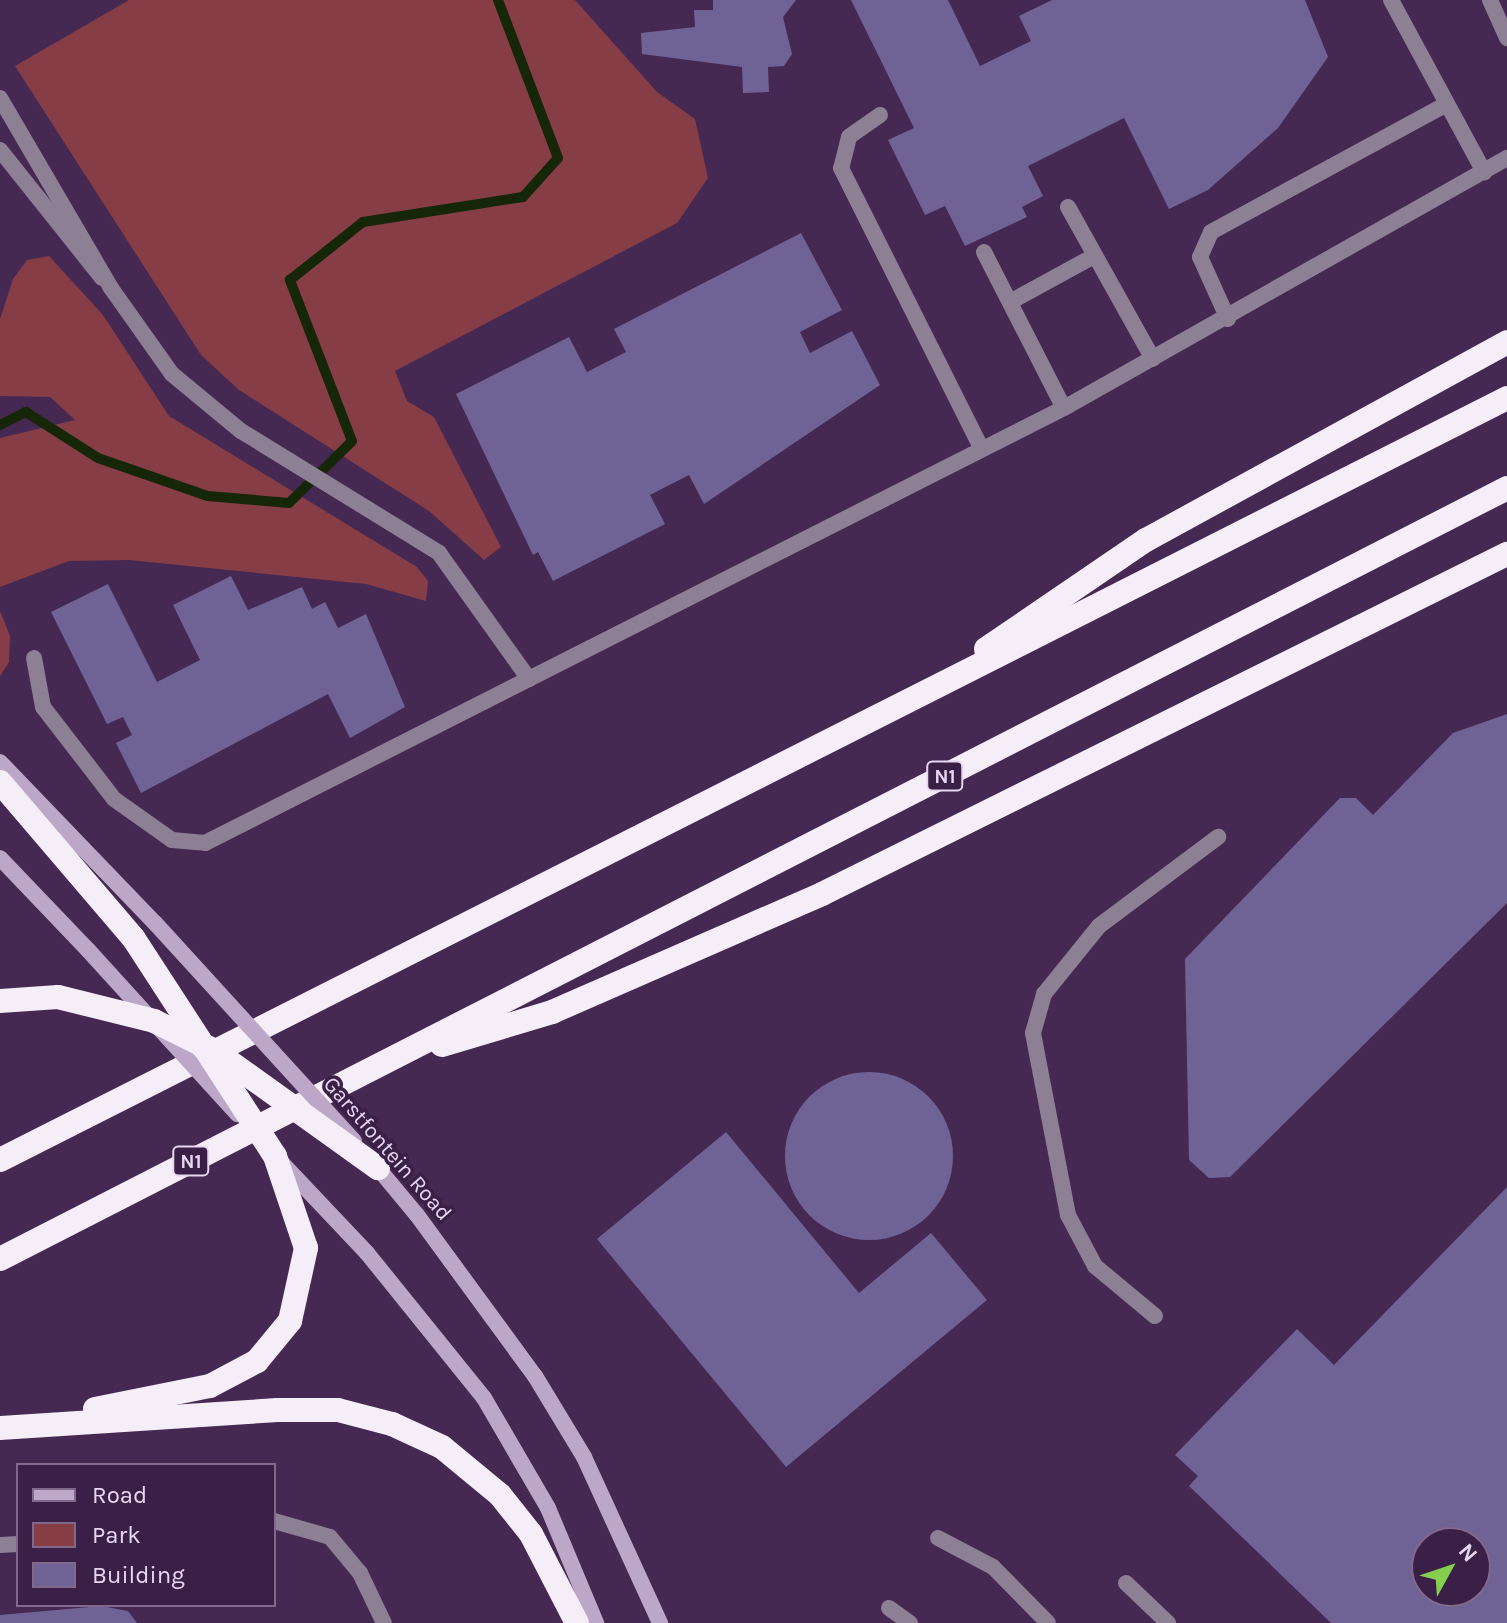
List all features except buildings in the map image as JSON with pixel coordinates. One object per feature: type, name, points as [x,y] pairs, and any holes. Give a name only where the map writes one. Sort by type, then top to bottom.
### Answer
[{"type":"highway","points":[[930,691],[1146,540],[1507,342]]},
{"type":"highway","points":[[0,1160],[1507,398]]},
{"type":"highway","name":"N1","points":[[0,1259],[1507,488]]},
{"type":"highway","points":[[382,1063],[552,1012],[671,963],[1131,746],[1507,554]]},
{"type":"highway","points":[[0,782],[134,939],[213,1050],[275,1156],[306,1248],[290,1321],[238,1374],[174,1395],[0,1427]]},
{"type":"highway","points":[[0,1001],[58,997],[154,1021],[213,1050],[378,1168]]},
{"type":"highway","points":[[0,1427],[277,1410],[338,1410],[392,1424],[442,1447],[500,1495],[531,1534],[577,1623]]},
{"type":"main road","name":"Garstfontein Road","points":[[0,762],[155,923],[417,1215],[527,1364],[584,1457],[660,1623]]},
{"type":"main road","points":[[0,858],[367,1253],[491,1410],[548,1508],[596,1623]]},
{"type":"street","points":[[1391,0],[1484,172]]},
{"type":"street","points":[[1490,0],[1507,38]]},
{"type":"street","points":[[0,98],[111,288],[172,374],[241,431],[422,540],[460,575],[529,679]]},
{"type":"street","points":[[1228,319],[1200,257],[1211,232],[1447,104]]},
{"type":"street","points":[[880,115],[849,137],[841,168],[982,449]]},
{"type":"street","points":[[0,150],[111,288]]},
{"type":"street","points":[[34,658],[43,707],[114,799],[190,845],[230,834],[1064,408],[1228,319],[1507,158]]},
{"type":"street","points":[[1068,207],[1153,359]]},
{"type":"street","points":[[984,252],[1064,408]]},
{"type":"street","points":[[1010,302],[1094,256]]},
{"type":"street","points":[[1155,1316],[1095,1266],[1068,1215],[1033,1033],[1044,994],[1099,926],[1218,837]]},
{"type":"street","points":[[276,1522],[330,1537],[360,1573],[384,1623]]},
{"type":"street","points":[[938,1538],[993,1567],[1048,1623]]},
{"type":"street","points":[[1126,1583],[1168,1623]]},
{"type":"street","points":[[889,1608],[910,1623]]},
{"type":"green space","points":[[129,0],[575,0],[657,92],[695,119],[708,178],[677,223],[395,371],[407,401],[434,417],[501,547],[484,560],[429,511],[239,390],[201,355],[15,66]]},
{"type":"green space","points":[[49,256],[103,315],[169,416],[417,567],[428,581],[426,601],[366,584],[129,560],[69,561],[0,587],[0,438],[75,420],[50,397],[0,396],[0,319],[13,279],[27,260]]},
{"type":"green space","points":[[0,611],[10,636],[9,662],[0,676]]},
{"type":"waterway","points":[[0,425],[26,412],[98,458],[208,496],[289,503],[352,441],[290,280],[363,222],[523,197],[558,158],[498,0]]}]
